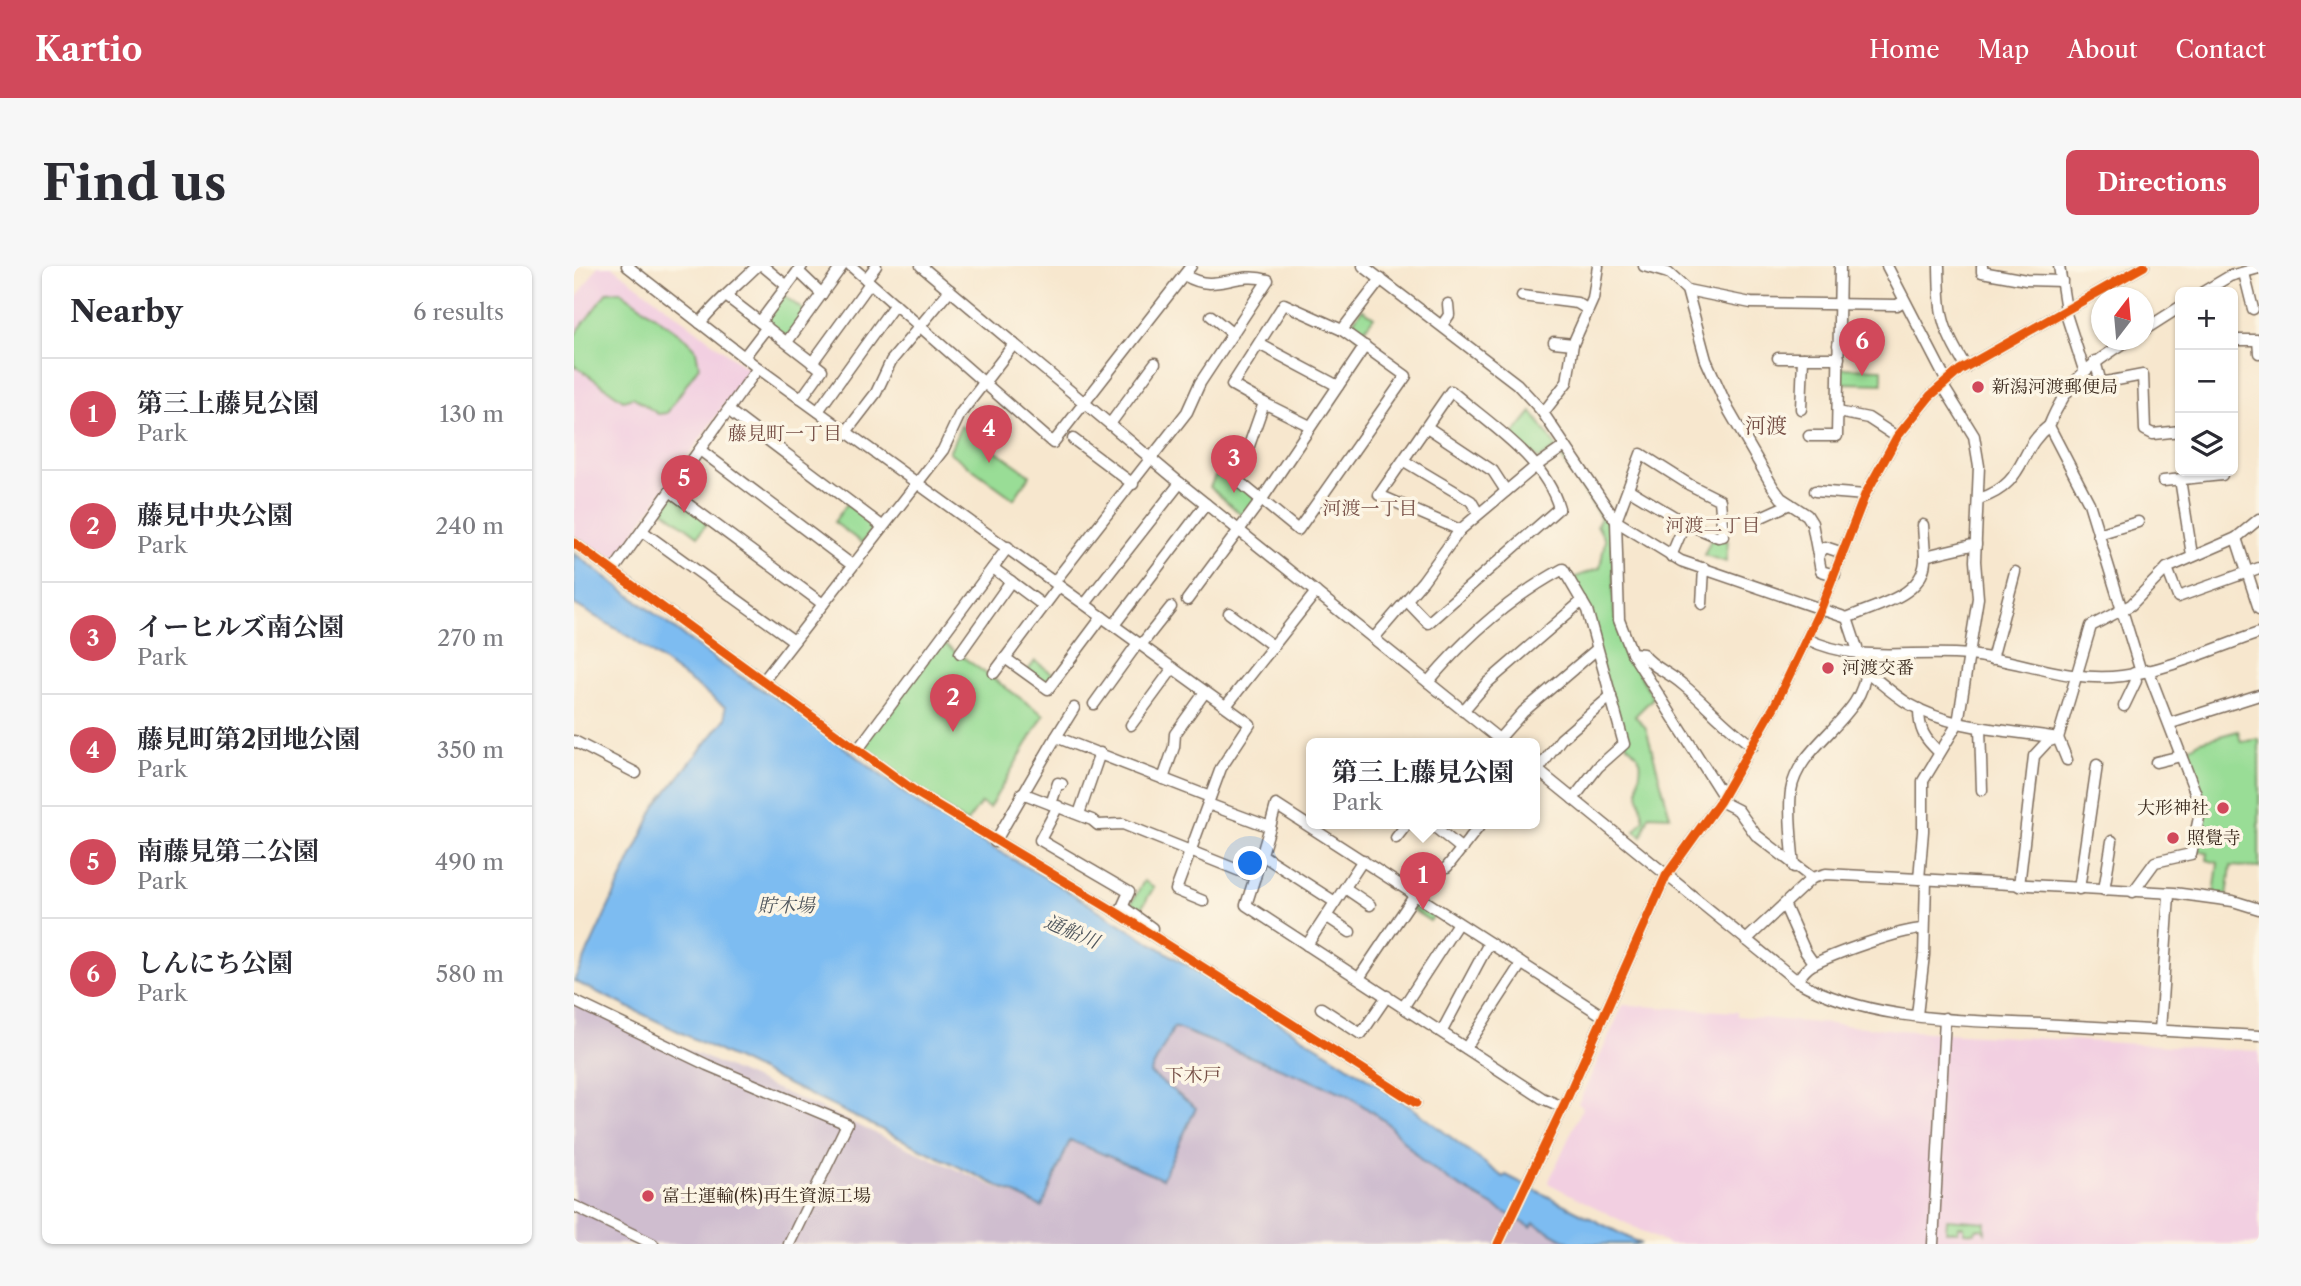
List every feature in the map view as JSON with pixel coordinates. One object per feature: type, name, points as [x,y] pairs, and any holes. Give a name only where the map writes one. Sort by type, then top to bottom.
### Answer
[{"type":"street","points":[[626,266],[758,368],[1250,724],[1222,768],[1176,890],[1203,901]]},
{"type":"street","points":[[700,323],[719,299],[726,296],[757,266]]},
{"type":"street","points":[[763,266],[787,286]]},
{"type":"street","points":[[787,342],[842,266]]},
{"type":"street","points":[[851,266],[984,386],[1054,443],[1189,271],[1210,286],[1244,275],[1281,283]]},
{"type":"street","points":[[812,363],[876,266]]},
{"type":"street","points":[[921,266],[1180,483],[1494,738]]},
{"type":"street","points":[[1363,266],[1517,384],[1541,410],[1616,521],[1671,556],[1847,618],[1910,590],[1922,574],[1925,556],[1923,525]]},
{"type":"street","points":[[1541,410],[1547,408],[1567,382],[1573,344],[1593,299],[1598,266]]},
{"type":"street","points":[[1644,266],[1668,269],[1687,290],[1706,360],[1728,409],[1773,487],[1790,504],[1807,515],[1812,523],[1821,571],[1835,575]]},
{"type":"street","points":[[1809,436],[1837,436],[1840,266]]},
{"type":"street","points":[[1887,266],[1945,384],[1974,436],[1979,499],[1976,544],[1978,598],[1958,723],[1923,781],[1924,955],[1917,1015]]},
{"type":"street","points":[[1939,266],[1940,302],[1945,334],[1966,367]]},
{"type":"street","points":[[1982,266],[1982,272],[2026,280],[2062,281]]},
{"type":"street","points":[[2059,266],[2066,311],[2084,370]]},
{"type":"street","points":[[1498,1244],[1563,1107],[1666,876],[1722,799],[1753,746],[1821,608],[1865,495],[1898,437],[1945,384],[1966,367],[2144,266]]},
{"type":"street","points":[[2209,287],[2230,271],[2244,273],[2259,268]]},
{"type":"street","points":[[744,356],[800,269],[822,294]]},
{"type":"street","points":[[2244,273],[2253,309]]},
{"type":"street","points":[[1342,330],[1381,279]]},
{"type":"street","points":[[994,673],[1044,606],[1057,583],[1187,412],[1200,383],[1268,280]]},
{"type":"street","points":[[846,432],[876,393],[891,361],[950,290]]},
{"type":"street","points":[[1687,290],[1751,303],[1839,305],[1897,304],[1904,301]]},
{"type":"street","points":[[726,296],[822,370],[801,399]]},
{"type":"street","points":[[1522,296],[1577,303],[1587,309]]},
{"type":"street","points":[[818,411],[895,304]]},
{"type":"street","points":[[1264,403],[1237,480],[1298,530],[1406,376],[1342,330],[1284,304],[1232,385],[1310,426]]},
{"type":"street","points":[[1442,325],[1449,315],[1448,304]]},
{"type":"street","points":[[2154,324],[2175,310]]},
{"type":"street","points":[[1211,316],[1233,334]]},
{"type":"street","points":[[2238,340],[2258,340],[2259,353]]},
{"type":"street","points":[[1554,342],[1573,344]]},
{"type":"street","points":[[764,680],[943,450],[967,405],[1014,344]]},
{"type":"street","points":[[1259,344],[1338,386]]},
{"type":"street","points":[[1838,345],[1863,345]]},
{"type":"street","points":[[1187,600],[1262,499],[1365,346]]},
{"type":"street","points":[[1979,499],[2005,486],[2021,468],[2039,433],[2049,426],[2065,393],[2084,370],[2113,350]]},
{"type":"street","points":[[1778,358],[1839,358]]},
{"type":"street","points":[[1801,409],[1803,358]]},
{"type":"street","points":[[2095,361],[2101,383],[2143,375],[2144,430],[2153,435],[2175,432]]},
{"type":"street","points":[[1110,424],[1156,363]]},
{"type":"street","points":[[613,571],[758,368]]},
{"type":"street","points":[[1407,601],[1428,623],[1559,508],[1554,493],[1536,466],[1451,391],[1379,495],[1460,530]]},
{"type":"street","points":[[728,410],[882,526]]},
{"type":"street","points":[[1838,412],[1868,418],[1898,437]]},
{"type":"street","points":[[2049,426],[2089,503],[2141,672],[2171,723],[2199,802],[2200,813],[2191,854],[2155,862],[2133,892]]},
{"type":"street","points":[[1427,427],[1493,471],[1506,491]]},
{"type":"street","points":[[1073,439],[1133,484]]},
{"type":"street","points":[[1374,638],[1407,601],[1460,530],[1536,466],[1565,446]]},
{"type":"street","points":[[699,450],[852,565]]},
{"type":"street","points":[[1628,489],[1712,536],[1723,536],[1720,500],[1690,485],[1641,454],[1616,521],[1619,620],[1632,653],[1722,799],[1738,810],[1756,835],[1794,867],[1812,878]]},
{"type":"street","points":[[1404,461],[1471,501],[1478,513]]},
{"type":"street","points":[[2163,481],[2214,476]]},
{"type":"street","points":[[2180,480],[2192,555]]},
{"type":"street","points":[[1085,604],[1180,483]]},
{"type":"street","points":[[670,491],[823,604]]},
{"type":"street","points":[[1815,491],[1865,495]]},
{"type":"street","points":[[1114,625],[1206,504]]},
{"type":"street","points":[[1759,518],[1790,504]]},
{"type":"street","points":[[2067,760],[2058,738],[2091,626],[2123,609],[2167,568],[2236,538],[2259,519]]},
{"type":"street","points":[[2098,534],[2137,522]]},
{"type":"street","points":[[1671,556],[1685,523]]},
{"type":"street","points":[[642,531],[794,641]]},
{"type":"street","points":[[2236,538],[2259,609]]},
{"type":"street","points":[[574,543],[918,793],[995,842],[1121,911],[1189,961],[1416,1103]]},
{"type":"street","points":[[1925,556],[1976,544]]},
{"type":"street","points":[[859,748],[1008,547]]},
{"type":"street","points":[[1819,554],[1825,547],[1843,553]]},
{"type":"street","points":[[993,568],[1044,606]]},
{"type":"street","points":[[1702,604],[1704,568]]},
{"type":"street","points":[[2167,568],[2178,597],[2259,568]]},
{"type":"street","points":[[1428,682],[1455,650],[1528,588],[1563,569],[1582,601],[1624,744],[1598,767],[1573,799]]},
{"type":"street","points":[[1992,659],[2015,572]]},
{"type":"street","points":[[960,653],[1011,581]]},
{"type":"street","points":[[1226,706],[1316,592]]},
{"type":"street","points":[[1463,711],[1487,683],[1582,601]]},
{"type":"street","points":[[1094,704],[1171,607]]},
{"type":"street","points":[[1229,613],[1272,646]]},
{"type":"street","points":[[1005,658],[1048,689],[1102,617]]},
{"type":"street","points":[[1794,867],[1791,790],[1823,735],[1844,719],[1859,698],[1866,671],[1847,618]]},
{"type":"street","points":[[1807,639],[1833,652],[1970,655],[2041,672],[2078,675],[2141,672],[2259,633]]},
{"type":"street","points":[[1502,738],[1523,712],[1597,649]]},
{"type":"street","points":[[1632,653],[1643,654],[1682,683],[1731,732],[1753,746]]},
{"type":"street","points":[[1131,725],[1172,668]]},
{"type":"street","points":[[1866,671],[1919,709],[1958,723],[2058,738]]},
{"type":"street","points":[[2124,706],[2141,672]]},
{"type":"street","points":[[1163,779],[1174,747],[1175,734],[1206,692]]},
{"type":"street","points":[[2171,723],[2259,695]]},
{"type":"street","points":[[1540,764],[1561,739],[1611,696]]},
{"type":"street","points":[[995,842],[1074,708]]},
{"type":"street","points":[[1919,709],[1919,727],[1924,737],[1939,752]]},
{"type":"street","points":[[1980,728],[1982,790]]},
{"type":"street","points":[[1056,737],[1163,779],[1270,827]]},
{"type":"street","points":[[2020,886],[2034,756],[2048,742],[2058,738]]},
{"type":"street","points":[[574,741],[636,773]]},
{"type":"street","points":[[1079,814],[1100,753]]},
{"type":"street","points":[[2157,762],[2181,756]]},
{"type":"street","points":[[2079,889],[2097,765]]},
{"type":"street","points":[[1540,772],[1797,981],[1853,1006],[1945,1018],[2259,1036]]},
{"type":"street","points":[[1062,784],[1058,783],[1054,805],[1040,840],[1129,892],[1121,911]]},
{"type":"street","points":[[1022,793],[1079,814],[1098,825],[1123,824],[1255,877]]},
{"type":"street","points":[[1306,824],[1276,805],[1246,905],[1542,1098],[1563,1107]]},
{"type":"street","points":[[1314,829],[1603,1016]]},
{"type":"street","points":[[1396,838],[1403,829]]},
{"type":"street","points":[[1437,829],[1462,849]]},
{"type":"street","points":[[1447,867],[1477,829]]},
{"type":"street","points":[[2104,890],[2112,841]]},
{"type":"street","points":[[1262,855],[1335,902]]},
{"type":"street","points":[[1307,945],[1363,860]]},
{"type":"street","points":[[1746,940],[1812,878],[1826,874],[2169,895],[2175,893],[2233,901],[2259,909]]},
{"type":"street","points":[[1345,888],[1370,905]]},
{"type":"street","points":[[1359,978],[1415,895]]},
{"type":"street","points":[[2160,1031],[2169,895]]},
{"type":"street","points":[[1785,905],[1805,951],[1814,964]]},
{"type":"street","points":[[1326,916],[1350,932]]},
{"type":"street","points":[[1404,1006],[1458,923]]},
{"type":"street","points":[[1797,981],[1804,971],[1814,964],[1881,940],[1897,931],[1922,929]]},
{"type":"street","points":[[1442,1031],[1489,943]]},
{"type":"street","points":[[1466,1048],[1521,964]]},
{"type":"street","points":[[1321,1008],[1362,1034],[1387,996]]},
{"type":"street","points":[[574,1001],[707,1065],[847,1124],[789,1244]]},
{"type":"street","points":[[1933,1244],[1945,1018]]},
{"type":"street","points":[[574,1206],[653,1244]]},
{"type":"shaded area","points":[[598,266],[612,266],[749,370],[611,565],[574,538],[574,302]]},
{"type":"shaded area","points":[[574,999],[1041,1207],[1070,1140],[1162,1178],[1150,1073],[1174,1027],[1346,1094],[1386,1122],[1422,1161],[1453,1183],[1531,1227],[1534,1223],[1572,1244],[574,1244]]},
{"type":"shaded area","points":[[1623,1005],[1737,1012],[1737,1016],[1912,1031],[2259,1051],[2259,1244],[1667,1244],[1548,1183],[1583,1107],[1578,1104]]},
{"type":"green space","points":[[620,291],[688,340],[696,351],[699,366],[667,413],[658,414],[633,397],[623,400],[574,365],[574,336],[607,292]]},
{"type":"green space","points":[[783,295],[806,312],[785,339],[763,323]]},
{"type":"green space","points":[[1362,309],[1374,317],[1358,338],[1349,327]]},
{"type":"green space","points":[[1841,368],[1882,369],[1882,384],[1841,383]]},
{"type":"green space","points":[[1532,412],[1557,448],[1539,459],[1511,437]]},
{"type":"green space","points":[[961,426],[1030,475],[1014,499],[949,452]]},
{"type":"green space","points":[[1565,454],[1612,524],[1614,612],[1629,656],[1653,698],[1635,716],[1646,728],[1670,816],[1649,815],[1642,836],[1635,831],[1644,819],[1638,791],[1640,762],[1627,745],[1573,578],[1600,568],[1605,540],[1597,525],[1601,518],[1561,457]]},
{"type":"green space","points":[[1215,476],[1235,480],[1259,500],[1245,518],[1210,487]]},
{"type":"green space","points":[[670,491],[709,520],[698,536],[659,507]]},
{"type":"green space","points":[[847,504],[875,525],[862,543],[834,522]]},
{"type":"green space","points":[[1711,539],[1728,541],[1726,562],[1704,555]]},
{"type":"green space","points":[[939,640],[1044,715],[989,808],[981,803],[966,823],[859,748]]},
{"type":"green space","points":[[1035,661],[1055,675],[1048,685],[1028,670]]},
{"type":"green space","points":[[2238,731],[2241,742],[2259,739],[2259,868],[2231,866],[2227,897],[2214,895],[2218,863],[2207,860],[2208,853],[2198,850],[2202,822],[2200,799],[2184,751],[2201,741]]},
{"type":"green space","points":[[1144,881],[1154,887],[1139,912],[1132,907],[1132,902]]},
{"type":"green space","points":[[1416,899],[1436,912],[1430,921],[1410,908]]},
{"type":"green space","points":[[1947,1219],[1985,1222],[1985,1233],[1982,1229],[1976,1229],[1975,1233],[1964,1232],[1964,1226],[1959,1226],[1958,1231],[1946,1231]]},
{"type":"water","name":"貯木場","points":[[574,553],[721,664],[798,712],[929,812],[1053,882],[1325,1051],[1410,1106],[1503,1177],[1506,1175],[1641,1244],[1572,1244],[1534,1223],[1531,1227],[1453,1183],[1422,1161],[1386,1122],[1346,1094],[1174,1027],[1150,1073],[1196,1108],[1162,1179],[1070,1140],[1042,1207],[574,981],[656,805],[726,718],[725,707],[630,637],[574,604]]},
{"type":"cycle path","points":[[1498,1244],[1564,1105],[1666,876],[1720,801],[1774,707],[1821,608],[1865,495],[1897,437],[1930,396],[1960,370],[2144,266]]},
{"type":"cycle path","points":[[574,543],[917,793],[1119,914],[1416,1103]]},
{"type":"place","name":"しんにち公園","points":[[1862,376]]},
{"type":"place","name":"新潟河渡郵便局","points":[[1978,387]]},
{"type":"place","name":"藤見町第2団地公園","points":[[989,463]]},
{"type":"place","name":"イーヒルズ南公園","points":[[1234,493]]},
{"type":"place","name":"南藤見第二公園","points":[[684,513]]},
{"type":"place","name":"河渡交番","points":[[1828,668]]},
{"type":"place","name":"藤見中央公園","points":[[953,732]]},
{"type":"place","name":"大形神社","points":[[2223,808]]},
{"type":"place","name":"照覺寺","points":[[2173,838]]},
{"type":"place","name":"第三上藤見公園","points":[[1423,910]]},
{"type":"place","name":"富士運輸(株)再生資源工場","points":[[648,1196]]},
{"type":"district","name":"河渡","points":[[1766,426]]},
{"type":"district","name":"藤見町一丁目","points":[[785,433]]},
{"type":"district","name":"河渡一丁目","points":[[1370,508]]},
{"type":"district","name":"河渡二丁目","points":[[1713,525]]},
{"type":"district","name":"下木戸","points":[[1193,1075]]},
{"type":"water label","name":"通船川","points":[[1072,931]]}]
